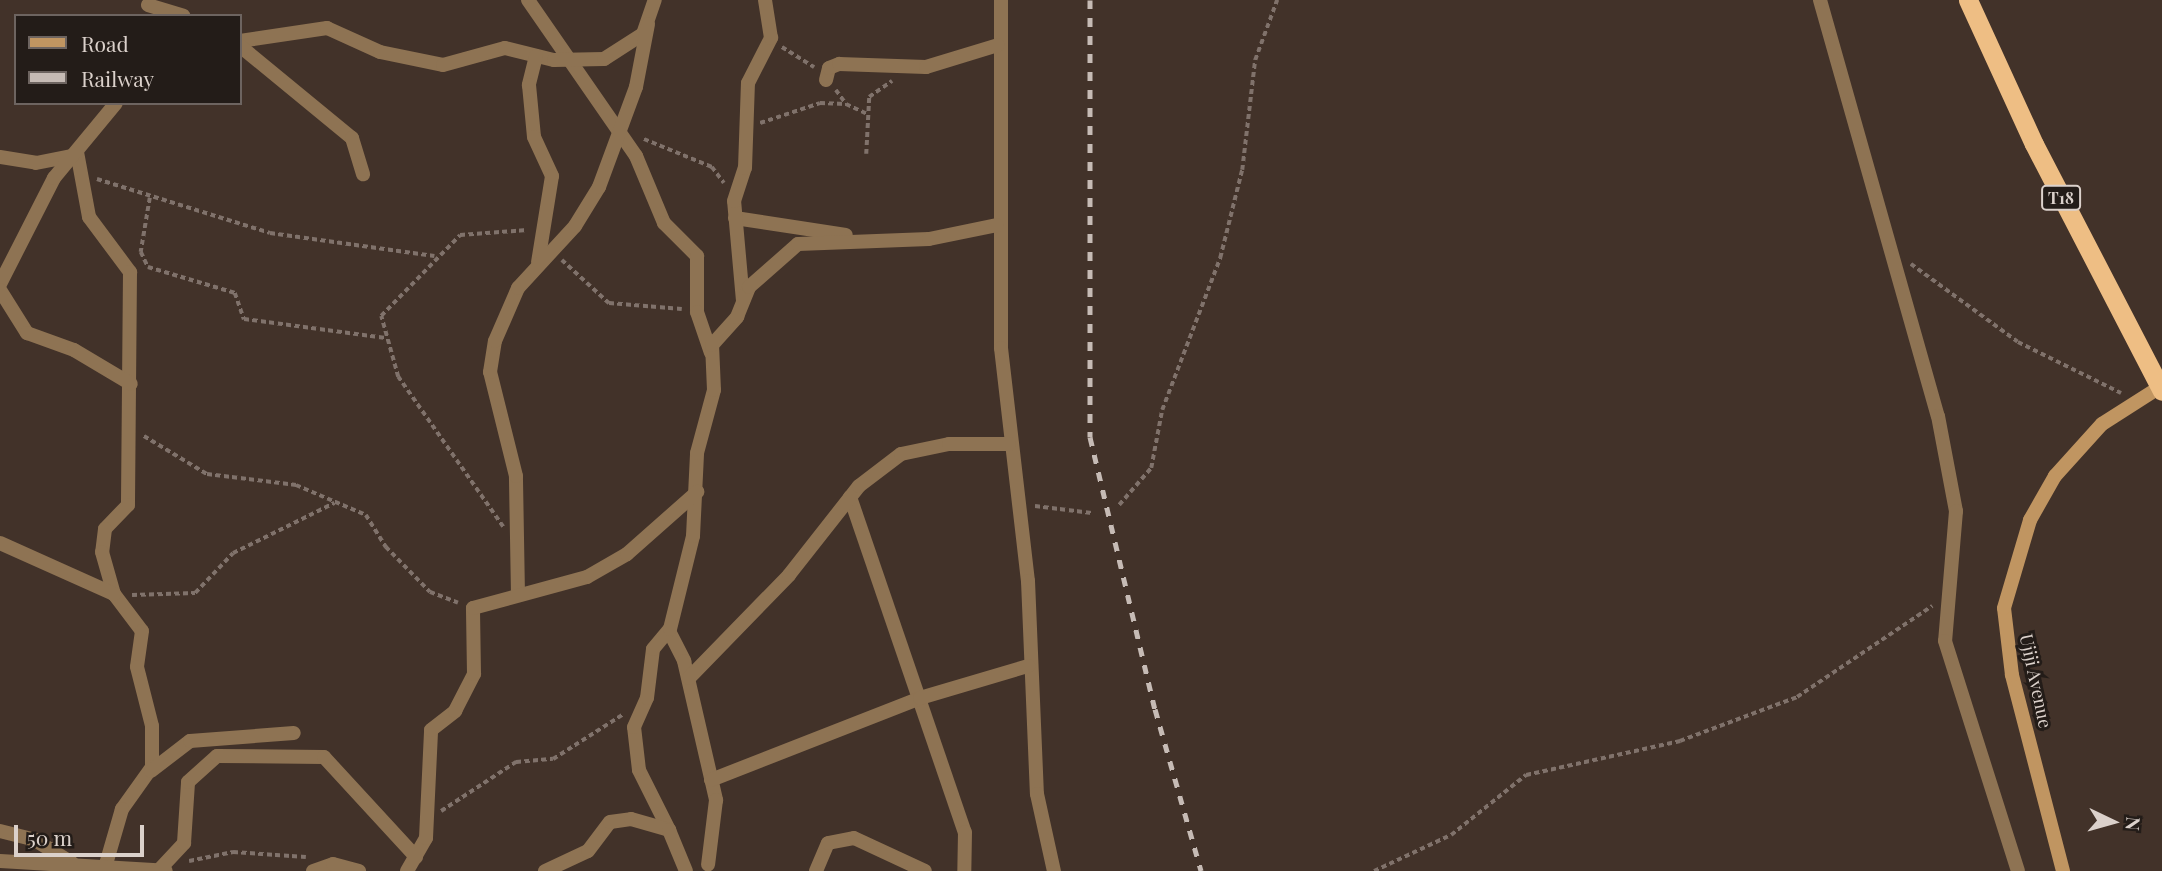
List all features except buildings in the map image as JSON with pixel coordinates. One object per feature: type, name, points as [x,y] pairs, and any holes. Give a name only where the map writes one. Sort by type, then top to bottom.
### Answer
[{"type":"highway","name":"T18","points":[[1968,0],[2034,145],[2161,389]]},
{"type":"main road","name":"Ujiji Avenue","points":[[2063,871],[2012,675],[2004,608],[2030,520],[2055,476],[2102,424],[2161,389]]},
{"type":"street","points":[[528,0],[636,156],[664,223],[697,256],[700,323],[710,353],[714,390],[697,453],[693,536],[669,631],[653,649],[648,694],[634,727],[637,758],[686,871]]},
{"type":"street","points":[[518,595],[513,456],[497,411],[490,362],[518,288],[575,226],[599,187],[618,132],[655,0]]},
{"type":"street","points":[[743,301],[734,201],[744,168],[742,130],[748,83],[771,36],[765,0]]},
{"type":"street","points":[[1001,0],[998,45],[997,225],[1009,444],[1028,582],[1028,666],[1037,794],[1054,871]]},
{"type":"street","points":[[1820,0],[1895,253],[1952,477],[1956,542],[1947,596],[1952,672],[2018,871]]},
{"type":"street","points":[[148,7],[175,14]]},
{"type":"street","points":[[242,30],[261,34],[343,31],[380,52],[443,65],[505,48],[536,56],[571,59],[614,55],[648,24]]},
{"type":"street","points":[[242,42],[261,34]]},
{"type":"street","points":[[242,45],[352,138],[363,174]]},
{"type":"street","points":[[827,80],[829,68],[839,64],[926,67],[998,45]]},
{"type":"street","points":[[536,56],[529,85],[534,137],[552,176],[543,259]]},
{"type":"street","points":[[0,284],[46,192],[114,105]]},
{"type":"street","points":[[0,156],[36,163],[74,154]]},
{"type":"street","points":[[74,154],[89,217],[128,267],[131,384],[128,509],[105,529],[102,552],[114,594],[142,631],[137,667],[151,720],[150,771]]},
{"type":"street","points":[[735,218],[864,238]]},
{"type":"street","points":[[710,353],[757,278],[798,244],[864,238],[929,239],[997,225]]},
{"type":"street","points":[[0,290],[27,332],[74,350],[131,384]]},
{"type":"street","points":[[689,678],[783,580],[850,497],[909,450],[1009,444]]},
{"type":"street","points":[[407,871],[416,857],[429,820],[431,730],[455,711],[474,674],[474,606],[571,584],[609,565],[697,492]]},
{"type":"street","points":[[850,497],[965,832],[964,871]]},
{"type":"street","points":[[0,543],[114,594]]},
{"type":"street","points":[[669,631],[689,678],[717,807],[708,865]]},
{"type":"street","points":[[711,780],[920,698],[1028,666]]},
{"type":"street","points":[[104,868],[122,809],[168,752],[190,741],[294,733]]},
{"type":"street","points":[[0,861],[164,869],[184,842],[188,782],[217,756],[324,757],[416,857]]},
{"type":"street","points":[[545,871],[588,851],[610,822],[643,819],[669,830]]},
{"type":"street","points":[[0,831],[35,840],[73,864]]},
{"type":"street","points":[[816,871],[828,843],[854,838],[925,871]]},
{"type":"street","points":[[313,871],[339,865],[359,871]]},
{"type":"path","points":[[1119,505],[1151,468],[1162,410],[1220,258],[1242,170],[1255,60],[1277,0]]},
{"type":"path","points":[[771,36],[827,80],[846,104]]},
{"type":"path","points":[[866,154],[867,114],[876,88],[926,67]]},
{"type":"path","points":[[742,130],[816,104],[846,104],[867,114]]},
{"type":"path","points":[[618,132],[712,167],[734,201]]},
{"type":"path","points":[[79,171],[150,198],[188,202],[270,233],[436,256]]},
{"type":"path","points":[[150,198],[141,252],[148,267],[235,293],[244,318],[386,338]]},
{"type":"path","points":[[517,535],[499,524],[402,384],[386,338],[382,311],[436,256],[473,230],[545,229]]},
{"type":"path","points":[[1895,253],[2018,342],[2139,401]]},
{"type":"path","points":[[543,259],[582,272],[608,303],[676,307],[700,323]]},
{"type":"path","points":[[130,410],[146,439],[202,472],[296,485],[372,519],[386,547],[438,597],[474,606]]},
{"type":"path","points":[[114,594],[191,595],[233,553],[334,503]]},
{"type":"path","points":[[1016,503],[1092,513]]},
{"type":"path","points":[[1374,871],[1451,835],[1526,775],[1680,741],[1797,697],[1947,596]]},
{"type":"path","points":[[429,820],[516,762],[553,759],[648,694]]},
{"type":"path","points":[[164,869],[233,852],[339,865]]},
{"type":"railway","points":[[1090,0],[1090,437],[1155,709],[1201,871]]}]
